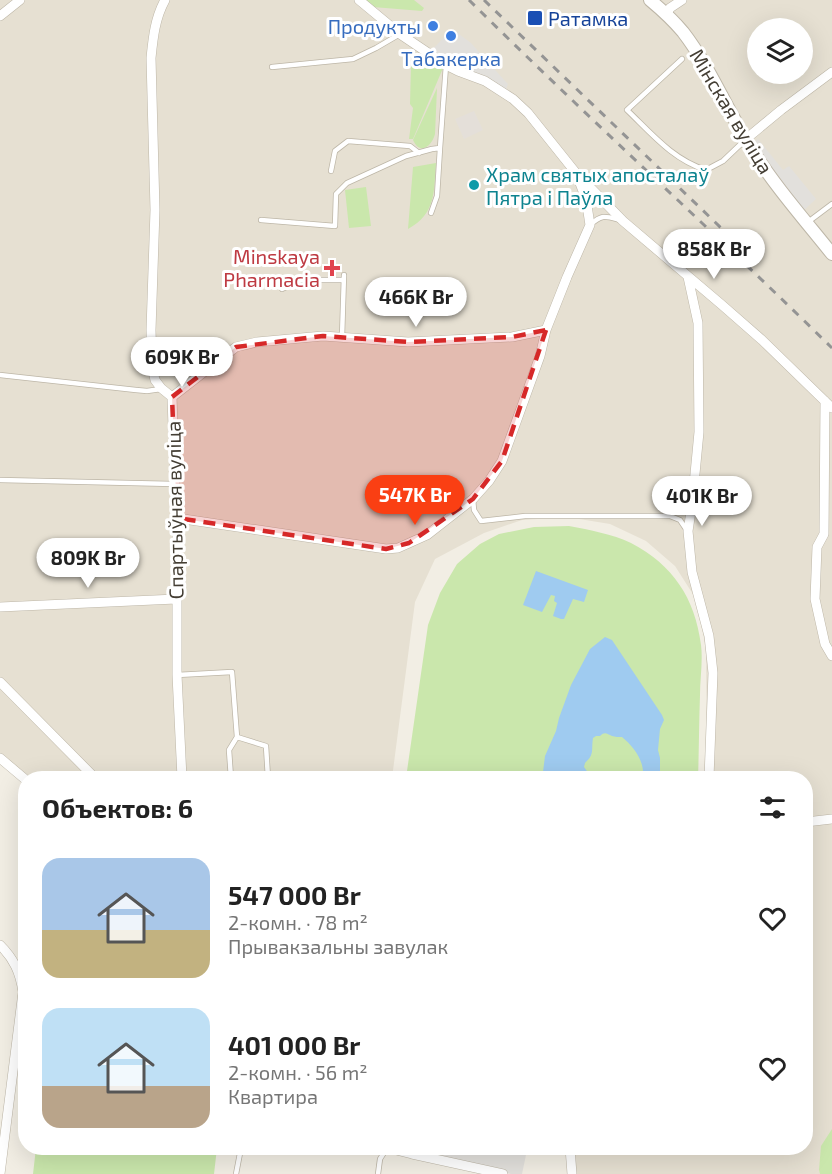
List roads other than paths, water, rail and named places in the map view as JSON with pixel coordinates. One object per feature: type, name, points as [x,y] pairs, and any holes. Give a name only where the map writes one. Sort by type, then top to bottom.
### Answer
[{"type":"street","points":[[0,16],[8,4],[20,0]]},
{"type":"street","points":[[161,388],[155,380],[152,357],[155,210],[151,58],[157,20],[165,0]]},
{"type":"street","points":[[359,0],[400,34],[446,65],[485,81],[513,99],[528,113],[576,173],[623,220],[754,333],[828,404],[824,534],[817,547],[816,599],[825,644],[832,656]]},
{"type":"street","name":"Мінская вуліца","points":[[650,0],[667,14],[699,54],[746,140],[770,175],[832,254]]},
{"type":"street","points":[[667,14],[670,8],[682,0]]},
{"type":"street","points":[[746,140],[781,110],[832,72]]},
{"type":"street","points":[[177,518],[386,549],[398,548],[427,535],[473,499],[502,461],[540,356],[546,330],[590,225],[586,199],[576,173]]},
{"type":"street","points":[[688,277],[698,323],[699,432],[688,531],[692,572],[709,636],[713,673],[709,771]]},
{"type":"street","points":[[172,397],[236,347],[258,342],[323,336],[408,342],[512,337],[546,330]]},
{"type":"street","name":"Спартыўная вуліца","points":[[161,388],[172,397],[177,518],[177,675],[182,771]]},
{"type":"street","points":[[0,607],[176,599]]},
{"type":"street","points":[[0,682],[88,771]]},
{"type":"street","points":[[0,758],[18,773]]},
{"type":"street","points":[[813,821],[832,819]]},
{"type":"street","points":[[0,945],[8,952],[18,970]]},
{"type":"street","points":[[0,1174],[18,1032]]},
{"type":"street","points":[[412,1155],[503,1174]]},
{"type":"street","points":[[571,1155],[572,1174]]},
{"type":"lane","points":[[272,67],[353,59],[400,34]]},
{"type":"lane","points":[[682,59],[627,110],[675,155],[706,170],[723,161],[746,140]]},
{"type":"lane","points":[[431,213],[437,196],[446,65]]},
{"type":"lane","points":[[331,171],[335,151],[348,141],[410,146],[419,153]]},
{"type":"lane","points":[[261,220],[335,226],[336,194],[347,183],[406,156],[440,148]]},
{"type":"lane","points":[[807,222],[832,204]]},
{"type":"lane","points":[[590,225],[604,216],[623,220]]},
{"type":"lane","points":[[282,289],[301,280],[344,277],[342,337]]},
{"type":"lane","points":[[0,375],[147,391],[161,388]]},
{"type":"lane","points":[[0,480],[175,484]]},
{"type":"lane","points":[[473,499],[474,510],[481,521],[525,516],[670,516],[680,520],[688,531]]},
{"type":"lane","points":[[177,675],[232,672],[237,737],[229,750],[230,771]]},
{"type":"lane","points":[[237,737],[266,746],[268,771]]},
{"type":"lane","points":[[236,1174],[240,1155]]},
{"type":"lane","points":[[378,1174],[382,1155]]},
{"type":"water","points":[[536,571],[588,590],[584,602],[573,599],[564,619],[553,616],[557,603],[554,601],[555,596],[551,595],[542,612],[523,605]]},
{"type":"water","points":[[605,637],[612,640],[662,715],[664,720],[660,729],[658,750],[660,771],[643,771],[634,749],[622,737],[605,733],[593,738],[591,754],[584,767],[587,771],[543,771],[545,756],[571,685],[590,649]]},
{"type":"railway","points":[[469,0],[832,348]]},
{"type":"railway","points":[[484,0],[743,249]]},
{"type":"place","name":"Ратамка","points":[[535,18]]},
{"type":"place","name":"Продукты","points":[[433,26]]},
{"type":"place","name":"Табакерка","points":[[451,36]]},
{"type":"place","name":"Храм святых апосталаў Пятра і Паўла","points":[[474,185]]},
{"type":"place","name":"Minskaya Pharmacia","points":[[332,268]]}]
